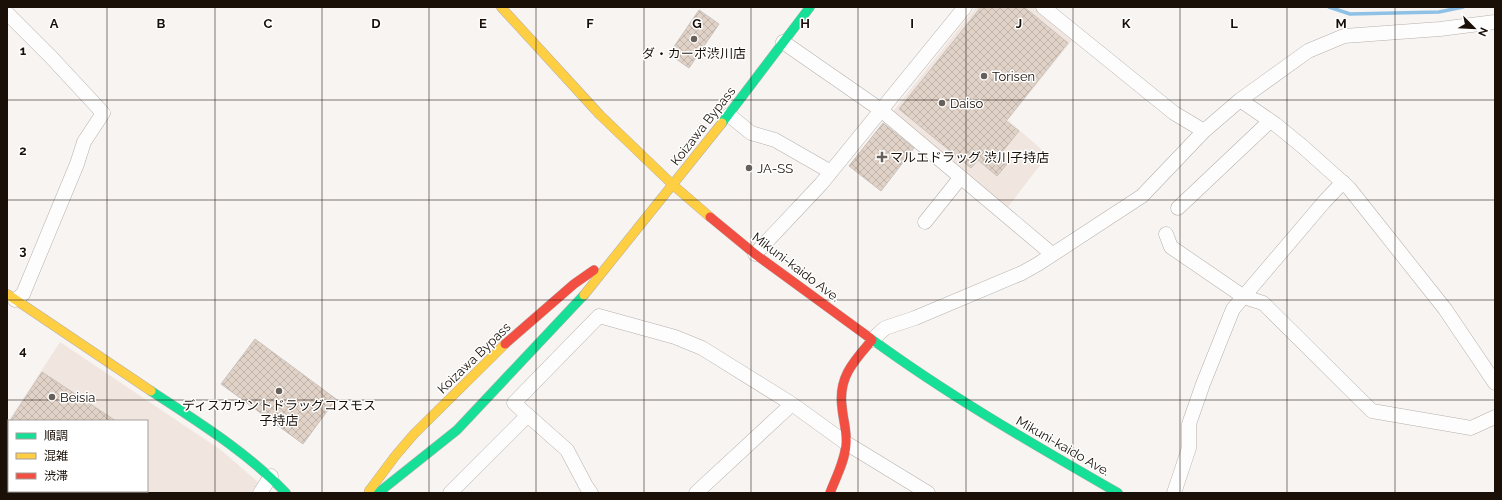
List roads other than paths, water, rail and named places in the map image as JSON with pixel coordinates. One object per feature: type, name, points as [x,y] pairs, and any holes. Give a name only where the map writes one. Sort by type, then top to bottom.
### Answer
[{"type":"main road","name":"Mikuni-kaido Ave.","points":[[501,7],[600,115],[673,185],[755,254],[872,340],[978,411],[1118,493]]},
{"type":"main road","name":"Koizawa Bypass","points":[[378,493],[440,445],[474,413],[578,302],[729,115],[810,7]]},
{"type":"main road","name":"Koizawa Bypass","points":[[367,493],[414,434],[491,357],[574,284],[613,257]]},
{"type":"main road","points":[[11,300],[131,376],[271,476],[286,493]]},
{"type":"main road","points":[[830,493],[841,466],[846,443],[841,408],[842,385],[855,360],[872,340]]},
{"type":"street","points":[[755,254],[821,184],[965,7]]},
{"type":"street","points":[[1043,7],[1174,113],[1204,131]]},
{"type":"street","points":[[7,13],[52,57],[103,113],[84,142],[77,164],[23,294],[11,300]]},
{"type":"street","points":[[872,340],[886,328],[915,318],[1022,273],[1142,196],[1204,131],[1240,100],[1308,50],[1344,36],[1440,29],[1495,22]]},
{"type":"street","points":[[783,42],[881,110],[1052,254]]},
{"type":"street","points":[[1240,100],[1302,146],[1343,182],[1445,309],[1495,383]]},
{"type":"street","points":[[729,115],[751,133],[775,140],[831,172]]},
{"type":"street","points":[[1178,208],[1270,121]]},
{"type":"street","points":[[925,222],[961,177]]},
{"type":"street","points":[[1174,493],[1189,448],[1189,424],[1203,384],[1233,309],[1324,202],[1343,182]]},
{"type":"street","points":[[1166,234],[1171,247],[1244,297],[1263,303],[1372,411],[1471,428],[1495,417]]},
{"type":"street","points":[[591,493],[567,450],[514,403],[599,316],[668,335],[702,348],[792,404],[846,443],[921,491]]},
{"type":"street","points":[[696,493],[792,404]]},
{"type":"street","points":[[450,493],[528,415]]},
{"type":"street","points":[[260,493],[271,476]]},
{"type":"waterway","points":[[1329,7],[1350,14],[1439,12],[1463,7]]},
{"type":"place","name":"ダ・カーポ渋川店","points":[[694,39]]},
{"type":"place","name":"Torisen","points":[[984,76]]},
{"type":"place","name":"Daiso","points":[[942,103]]},
{"type":"place","name":"マルエドラッグ 渋川子持店","points":[[882,157]]},
{"type":"place","name":"JA-SS","points":[[749,168]]},
{"type":"place","name":"ディスカウントドラッグコスモス 子持店","points":[[279,391]]},
{"type":"place","name":"Beisia","points":[[52,397]]}]
